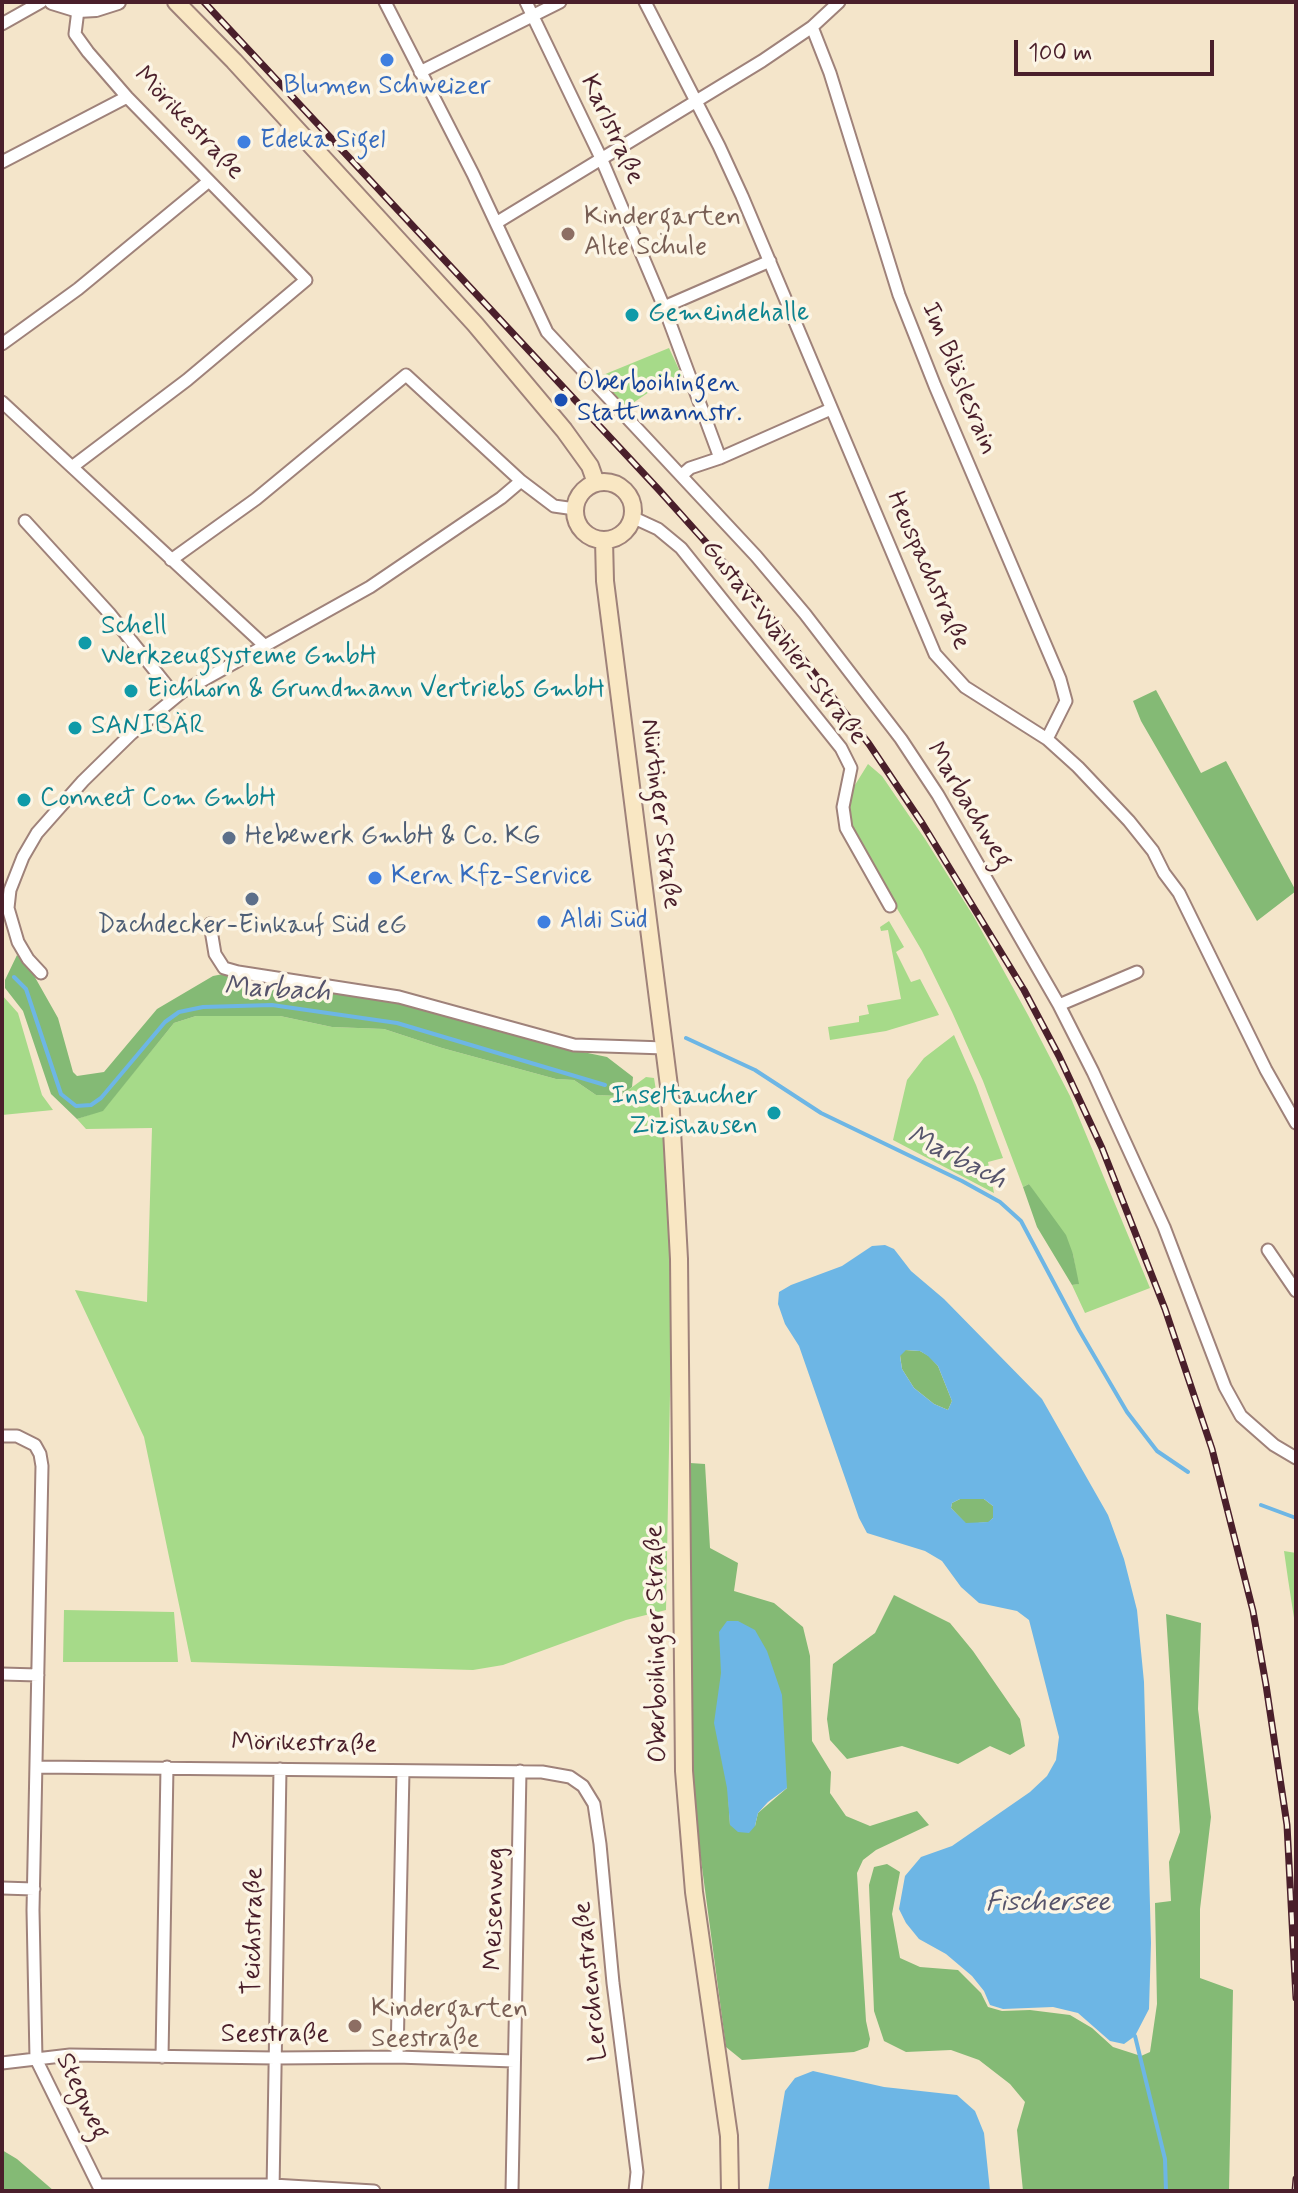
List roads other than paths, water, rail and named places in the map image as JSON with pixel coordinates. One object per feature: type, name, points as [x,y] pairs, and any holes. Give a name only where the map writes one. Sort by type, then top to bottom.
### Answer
[{"type":"main road","points":[[176,2],[475,324],[564,430],[590,466],[596,483]]},
{"type":"main road","points":[[596,483],[623,489],[631,502],[632,517],[621,534],[604,540],[585,533],[577,522],[575,509],[581,494],[596,483]]},
{"type":"main road","name":"Nürtinger Straße","points":[[604,540],[605,581],[670,1094]]},
{"type":"main road","name":"Oberboihinger Straße","points":[[670,1094],[679,1259],[684,1771],[694,1892],[727,2123],[730,2191]]},
{"type":"street","points":[[2,24],[41,2]]},
{"type":"street","points":[[52,2],[78,10],[96,9],[118,2]]},
{"type":"street","points":[[385,2],[496,223],[812,27],[839,2]]},
{"type":"street","name":"Karlstraße","points":[[526,2],[601,158],[664,307],[720,458]]},
{"type":"street","points":[[420,72],[560,2]]},
{"type":"street","name":"Heuspachstraße","points":[[645,2],[719,146],[935,654],[965,687],[1047,739],[1101,790],[1153,851],[1179,893],[1266,1070],[1296,1123]]},
{"type":"street","name":"Mörikestraße","points":[[72,467],[187,380],[306,280],[127,97],[75,34],[78,10]]},
{"type":"street","name":"Im Bläslesrain","points":[[812,27],[830,73],[899,295],[1060,679],[1066,701],[1047,739]]},
{"type":"street","points":[[2,162],[127,97]]},
{"type":"street","points":[[2,344],[78,289],[209,181]]},
{"type":"street","name":"Marbachweg","points":[[496,223],[547,332],[682,475],[805,614],[901,739],[938,795],[1059,1005],[1127,1142],[1230,1396],[1241,1416],[1274,1445],[1296,1458]]},
{"type":"street","points":[[664,307],[770,261]]},
{"type":"street","points":[[171,560],[256,499],[406,375],[521,481],[554,506],[575,509]]},
{"type":"street","points":[[2,402],[264,645]]},
{"type":"street","points":[[682,475],[690,468],[831,409]]},
{"type":"street","points":[[41,973],[18,942],[8,908],[10,890],[37,833],[74,791],[131,734],[176,697],[370,587],[501,498],[521,481]]},
{"type":"street","name":"Gustav-Wahler-Straße","points":[[632,517],[658,529],[681,548],[841,748],[851,768],[843,807],[846,828],[890,906]]},
{"type":"street","points":[[25,521],[109,613],[176,697]]},
{"type":"street","points":[[210,924],[215,954],[224,968],[238,972],[399,997],[574,1045],[665,1048]]},
{"type":"street","points":[[1059,1005],[1137,972]]},
{"type":"street","points":[[1268,1250],[1296,1291]]},
{"type":"street","name":"Stegweg","points":[[2,1436],[27,1439],[35,1445],[42,1466],[34,1889],[36,2059],[99,2188]]},
{"type":"street","points":[[2,1674],[38,1675]]},
{"type":"street","name":"Mörikestraße","points":[[37,1767],[520,1771],[570,1777]]},
{"type":"street","points":[[162,2057],[167,1767]]},
{"type":"street","name":"Teichstraße","points":[[273,2188],[280,1769]]},
{"type":"street","points":[[397,2057],[403,1771]]},
{"type":"street","name":"Meisenweg","points":[[512,2191],[520,1771]]},
{"type":"street","name":"Lerchenstraße","points":[[570,1777],[583,1786],[594,1804],[637,2172],[635,2191]]},
{"type":"street","points":[[2,1888],[34,1889]]},
{"type":"street","name":"Seestraße","points":[[2,2063],[70,2055],[397,2057],[514,2061]]},
{"type":"street","points":[[99,2188],[374,2191]]},
{"type":"water","name":"Fischersee","points":[[885,1245],[894,1249],[911,1271],[944,1299],[1042,1399],[1108,1515],[1124,1559],[1137,1610],[1144,1682],[1151,1943],[1149,2009],[1135,2036],[1124,2044],[1110,2041],[1078,2013],[1053,2007],[1003,2009],[990,2005],[972,1976],[946,1954],[919,1939],[899,1909],[905,1876],[921,1857],[952,1846],[1030,1792],[1047,1776],[1056,1760],[1059,1737],[1029,1620],[1017,1611],[979,1603],[961,1587],[942,1561],[925,1551],[867,1533],[799,1346],[785,1324],[778,1304],[779,1292],[842,1266],[872,1246]],"holes":[[[906,1350],[920,1351],[938,1366],[952,1401],[948,1410],[934,1404],[914,1388],[902,1369],[900,1356]],[[960,1499],[984,1499],[993,1506],[993,1518],[988,1522],[966,1523],[951,1508],[952,1503]]]},
{"type":"water","points":[[727,1621],[738,1621],[755,1630],[767,1651],[782,1695],[787,1788],[758,1813],[755,1826],[749,1833],[738,1832],[730,1825],[727,1788],[714,1723],[721,1673],[719,1632]]},
{"type":"water","points":[[813,2071],[884,2087],[957,2095],[975,2111],[984,2133],[990,2191],[768,2191],[785,2091],[795,2078]]},
{"type":"waterway","name":"Marbach","points":[[14,977],[26,989],[61,1094],[76,1106],[91,1105],[101,1098],[165,1022],[179,1012],[203,1007],[272,1005],[397,1023],[605,1085]]},
{"type":"waterway","name":"Marbach","points":[[686,1038],[755,1070],[821,1113],[1000,1202],[1021,1221],[1127,1412],[1157,1451],[1188,1472]]},
{"type":"waterway","name":"Marbach","points":[[1261,1505],[1296,1518]]},
{"type":"waterway","points":[[1135,2036],[1165,2159],[1166,2191]]},
{"type":"railway","points":[[204,2],[755,597],[869,744],[922,823],[1024,990],[1102,1148],[1165,1309],[1212,1449],[1253,1611],[1266,1685],[1287,1825],[1296,1998]]},
{"type":"railway","points":[[1295,2191],[1296,2179]]},
{"type":"place","name":"Blumen Schweizer","points":[[387,60]]},
{"type":"place","name":"Edeka Sigel","points":[[244,142]]},
{"type":"place","name":"Kindergarten Alte Schule","points":[[568,234]]},
{"type":"place","name":"Gemeindehalle","points":[[632,315]]},
{"type":"place","name":"Oberboihingen Stattmannstr.","points":[[561,400]]},
{"type":"place","name":"Schell Werkzeugsysteme GmbH","points":[[85,643]]},
{"type":"place","name":"Eichhorn & Grundmann Vertriebs GmbH","points":[[131,691]]},
{"type":"place","name":"SANIBÄR","points":[[75,728]]},
{"type":"place","name":"Connect Com GmbH","points":[[24,800]]},
{"type":"place","name":"Hebewerk GmbH & Co. KG","points":[[229,838]]},
{"type":"place","name":"Kern Kfz-Service","points":[[375,878]]},
{"type":"place","name":"Dachdecker-Einkauf Süd eG","points":[[252,899]]},
{"type":"place","name":"Aldi Süd","points":[[544,922]]},
{"type":"place","name":"Inseltaucher Zizishausen","points":[[774,1113]]},
{"type":"place","name":"Kindergarten Seestraße","points":[[355,2026]]}]
